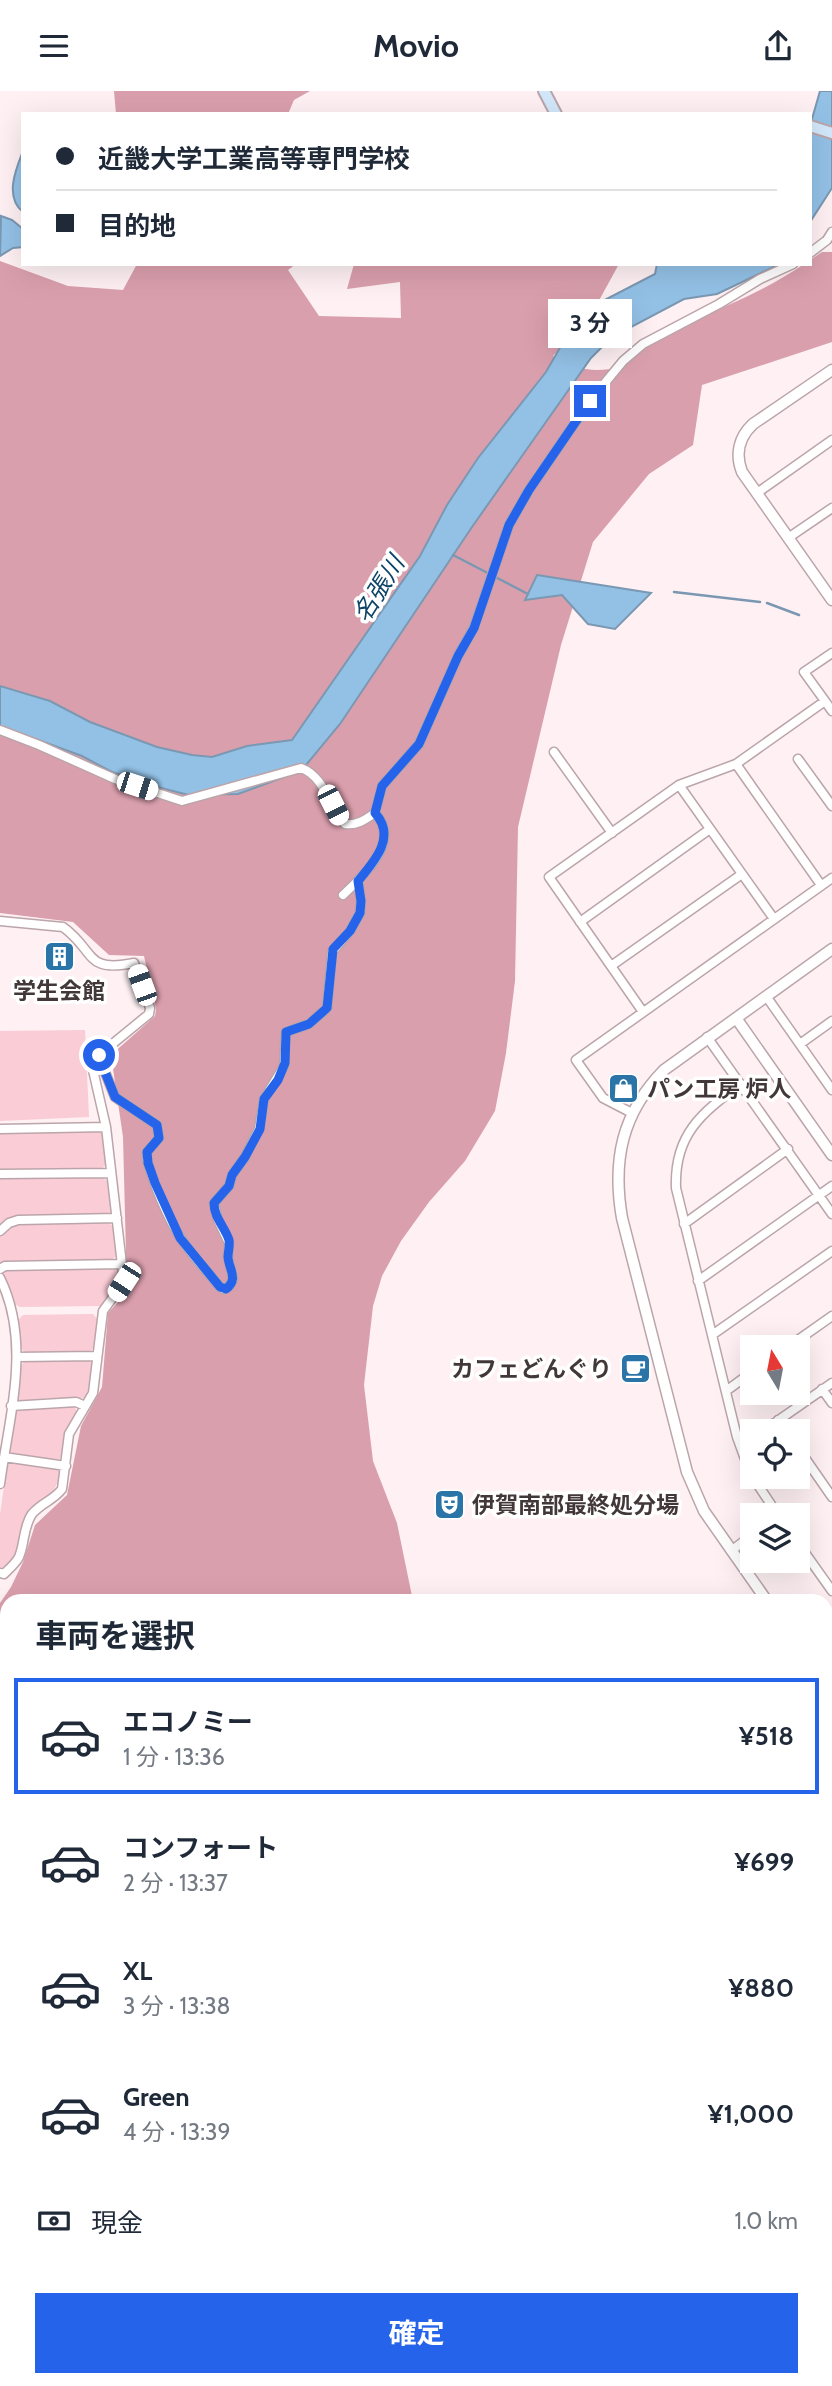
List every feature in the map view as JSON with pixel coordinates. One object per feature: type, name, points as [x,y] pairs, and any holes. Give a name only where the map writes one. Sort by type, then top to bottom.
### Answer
[{"type":"main road","points":[[544,91],[555,112]]},
{"type":"main road","points":[[812,127],[832,133]]},
{"type":"street","points":[[812,251],[827,240],[832,232]]},
{"type":"street","points":[[0,730],[115,779],[183,801],[300,768],[310,772],[345,824],[358,824],[375,813],[382,786],[419,744],[458,656],[474,628],[509,525],[529,490],[590,401],[623,361],[643,344],[789,266]]},
{"type":"street","points":[[832,370],[747,431],[740,444],[738,459],[742,472],[832,600]]},
{"type":"street","points":[[757,493],[832,440]]},
{"type":"street","points":[[788,538],[832,508]]},
{"type":"street","points":[[832,653],[804,672],[832,711]]},
{"type":"street","points":[[643,1012],[549,877],[679,785],[736,764],[825,701]]},
{"type":"street","points":[[554,752],[612,833]]},
{"type":"street","points":[[798,759],[832,806]]},
{"type":"street","points":[[736,764],[821,885]]},
{"type":"street","points":[[679,785],[774,919]]},
{"type":"street","points":[[343,895],[358,881],[379,854],[383,844],[383,824],[375,813]]},
{"type":"street","points":[[580,922],[710,829]]},
{"type":"street","points":[[611,966],[742,874]]},
{"type":"street","points":[[632,1113],[603,1098],[576,1060],[832,878]]},
{"type":"street","points":[[94,1062],[103,1067],[115,1097],[157,1125],[159,1138],[147,1152],[147,1159],[169,1215],[180,1238],[220,1287],[229,1287],[233,1279],[228,1257],[229,1243],[218,1220],[214,1203],[229,1186],[232,1175],[260,1129],[264,1099],[278,1080],[285,1063],[286,1032],[309,1024],[327,1008],[333,949],[350,931],[360,913],[358,881]]},
{"type":"street","points":[[0,921],[63,926],[100,964],[114,967],[134,963],[150,1008],[149,1014],[99,1055],[93,1070],[106,1128],[124,1282],[103,1311],[93,1393],[69,1434],[63,1485],[60,1492],[31,1515],[19,1559],[4,1574],[0,1573]]},
{"type":"street","points":[[759,1594],[704,1511],[687,1472],[622,1218],[617,1191],[618,1170],[622,1144],[632,1113],[664,1070],[832,949]]},
{"type":"street","points":[[766,996],[832,1090]]},
{"type":"street","points":[[736,1017],[832,1155]]},
{"type":"street","points":[[800,1044],[832,1021]]},
{"type":"street","points":[[707,1037],[832,1214]]},
{"type":"street","points":[[740,1443],[684,1224],[676,1179],[684,1141],[698,1119],[741,1084]]},
{"type":"street","points":[[0,1129],[106,1128]]},
{"type":"street","points":[[684,1224],[788,1149]]},
{"type":"street","points":[[0,1174],[111,1173]]},
{"type":"street","points":[[698,1281],[832,1186]]},
{"type":"street","points":[[0,1231],[9,1223],[18,1220],[117,1218]]},
{"type":"street","points":[[712,1335],[832,1251]]},
{"type":"street","points":[[0,1269],[5,1266],[122,1264]]},
{"type":"street","points":[[0,1278],[13,1314],[18,1357],[0,1484]]},
{"type":"street","points":[[805,1335],[832,1316]]},
{"type":"street","points":[[18,1357],[97,1356]]},
{"type":"street","points":[[726,1391],[740,1381]]},
{"type":"street","points":[[779,1419],[832,1383]]},
{"type":"street","points":[[822,1389],[832,1403]]},
{"type":"street","points":[[11,1406],[76,1402],[85,1406]]},
{"type":"street","points":[[4,1457],[66,1466]]},
{"type":"street","points":[[810,1465],[832,1497]]},
{"type":"street","points":[[731,1551],[740,1544]]},
{"type":"street","points":[[810,1557],[828,1579],[832,1591]]},
{"type":"shaded area","points":[[114,91],[310,91],[294,100],[289,112],[116,112]]},
{"type":"shaded area","points":[[822,252],[832,252],[832,342],[702,385],[693,445],[649,474],[593,542],[561,645],[518,827],[515,981],[495,1111],[465,1161],[429,1202],[401,1241],[382,1276],[373,1306],[364,1385],[373,1461],[397,1523],[412,1594],[6,1594],[23,1562],[35,1525],[67,1495],[81,1426],[102,1387],[108,1313],[127,1292],[123,1137],[111,1055],[155,1016],[156,1009],[144,956],[109,955],[73,922],[0,913],[0,261],[68,286],[123,290],[136,266],[293,266],[288,270],[319,316],[401,318],[400,282],[347,289],[353,266],[618,266],[591,315],[553,356],[576,367],[602,370],[619,367],[631,361],[658,331],[726,306],[801,266],[812,266],[812,259]]},
{"type":"shaded area","points":[[85,1030],[89,1117],[0,1121],[0,1031]]},
{"type":"shaded area","points":[[98,1131],[103,1135],[106,1164],[102,1169],[0,1171],[0,1132]]},
{"type":"shaded area","points":[[102,1177],[107,1181],[112,1210],[108,1215],[17,1216],[0,1226],[0,1178]]},
{"type":"shaded area","points":[[108,1223],[113,1226],[116,1256],[112,1260],[0,1262],[0,1236],[16,1224]]},
{"type":"shaded area","points":[[113,1268],[119,1273],[118,1283],[111,1297],[100,1306],[20,1307],[14,1304],[3,1275],[7,1269]]},
{"type":"shaded area","points":[[93,1314],[97,1319],[94,1348],[89,1352],[26,1353],[21,1349],[18,1320],[23,1315]]},
{"type":"shaded area","points":[[88,1359],[92,1364],[88,1392],[84,1398],[49,1398],[20,1402],[16,1397],[21,1365],[25,1361]]},
{"type":"shaded area","points":[[74,1405],[77,1412],[65,1433],[62,1456],[58,1460],[13,1454],[8,1450],[13,1413],[18,1410]]},
{"type":"shaded area","points":[[12,1462],[57,1468],[60,1472],[54,1489],[24,1520],[15,1555],[7,1566],[0,1569],[0,1514],[7,1466]]},
{"type":"water","points":[[820,91],[832,91],[832,188],[812,219],[812,119]]},
{"type":"water","points":[[21,157],[21,210],[14,199],[15,174]]},
{"type":"water","points":[[1,216],[21,227],[21,247],[13,248],[0,256]]},
{"type":"water","points":[[657,266],[776,266],[717,294],[684,299],[612,337],[591,358],[472,527],[340,724],[301,771],[238,794],[189,795],[141,783],[82,756],[0,726],[0,686],[50,701],[90,722],[157,747],[192,755],[212,757],[247,746],[292,740],[420,556],[447,505],[478,458],[546,372],[569,332],[591,307],[655,274]]},
{"type":"water","points":[[537,575],[651,593],[615,629],[588,624],[562,595],[525,600]]},
{"type":"waterway","points":[[453,555],[528,594]]},
{"type":"waterway","points":[[674,592],[760,602]]},
{"type":"waterway","points":[[767,603],[799,615]]},
{"type":"place","name":"学生会館","points":[[59,957]]},
{"type":"place","name":"パン工房 炉人","points":[[624,1089]]},
{"type":"place","name":"カフェどんぐり","points":[[635,1369]]},
{"type":"place","name":"伊賀南部最終処分場","points":[[449,1505]]},
{"type":"route","points":[[99,1055],[94,1062],[103,1067],[115,1097],[157,1125],[159,1138],[147,1152],[155,1183],[180,1238],[220,1287],[226,1289],[233,1279],[228,1257],[229,1243],[218,1220],[214,1203],[229,1186],[232,1175],[260,1129],[264,1099],[278,1080],[285,1063],[286,1032],[312,1023],[327,1008],[333,949],[350,931],[360,913],[358,881],[379,854],[383,844],[383,824],[375,813],[382,786],[419,744],[458,656],[474,628],[509,525],[529,490],[590,401]]},
{"type":"water label","name":"名張川","points":[[379,589]]}]
